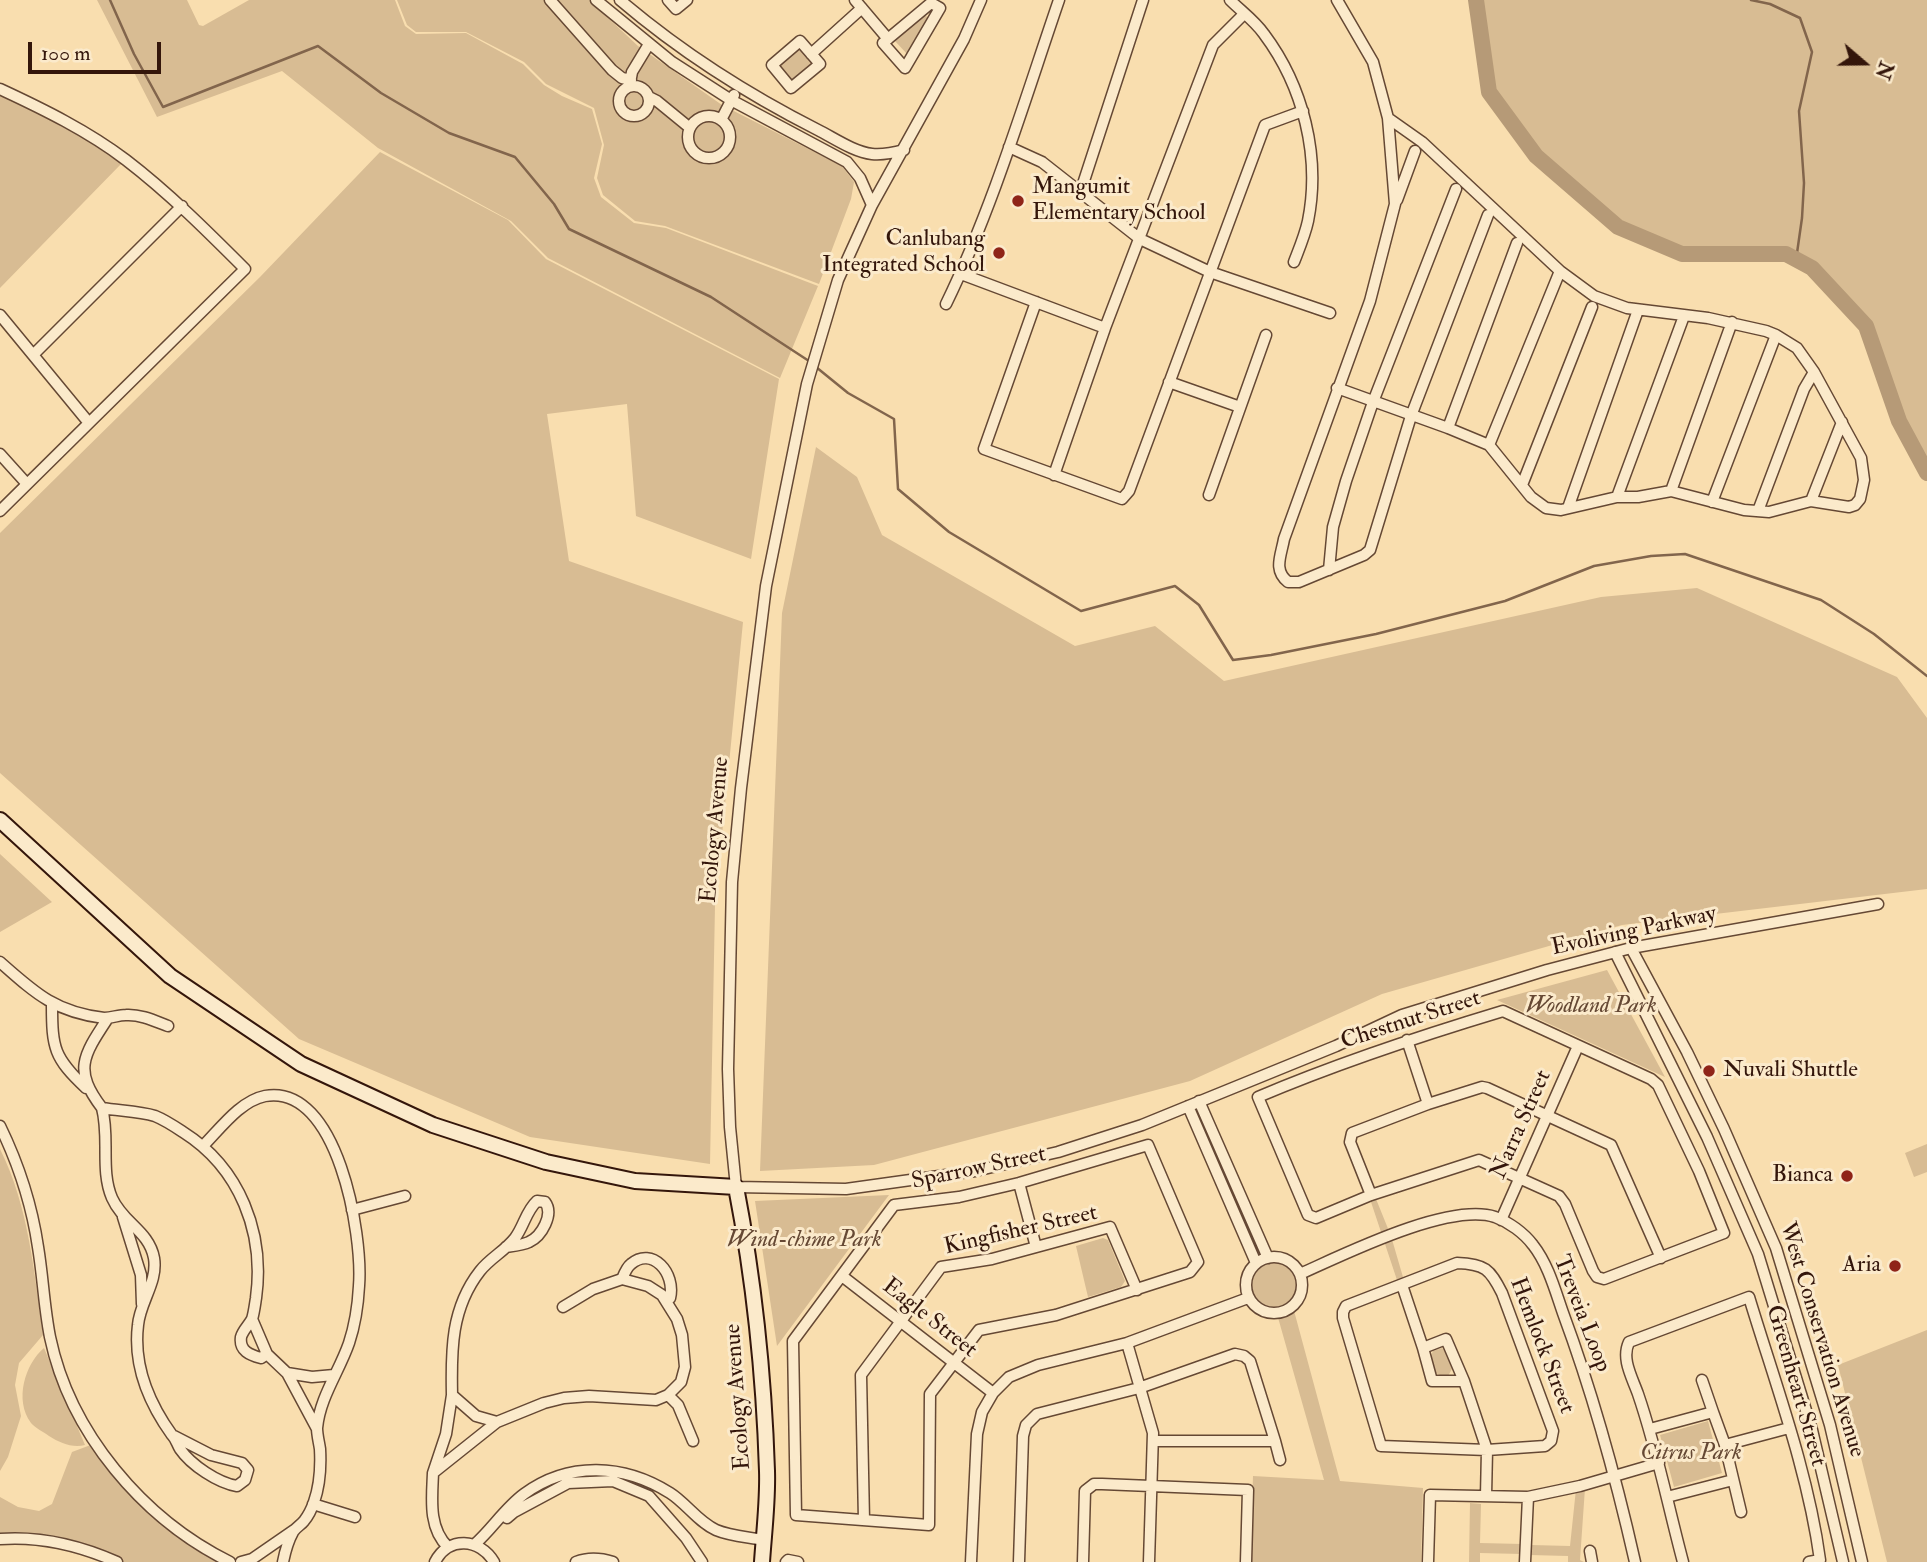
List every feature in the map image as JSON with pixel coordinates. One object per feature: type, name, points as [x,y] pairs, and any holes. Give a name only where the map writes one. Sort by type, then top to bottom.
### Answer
[{"type":"street","points":[[550,0],[612,70],[630,83],[643,88],[649,97],[690,128]]},
{"type":"street","points":[[596,0],[649,44],[731,100],[847,162],[860,178],[872,205]]},
{"type":"street","points":[[620,0],[681,49],[739,88],[792,117],[869,154],[886,155],[904,150]]},
{"type":"street","points":[[668,0],[676,9],[687,0]]},
{"type":"street","name":"Ecology Avenue","points":[[762,1562],[767,1473],[756,1313],[749,1254],[736,1187],[728,1069],[732,882],[766,586],[807,384],[838,280],[872,205],[917,128],[964,39],[981,0]]},
{"type":"street","points":[[946,304],[961,274],[1009,147],[1059,0]]},
{"type":"street","points":[[1081,190],[1143,0]]},
{"type":"street","points":[[1230,0],[1263,32],[1293,81],[1303,111],[1310,144],[1312,189],[1308,223],[1294,262]]},
{"type":"street","points":[[1337,0],[1373,62],[1388,118],[1395,204]]},
{"type":"street","points":[[930,3],[940,8],[905,68],[883,43],[888,39],[930,3]]},
{"type":"street","points":[[811,54],[858,4],[888,39]]},
{"type":"street","points":[[1054,475],[1105,328],[1213,46],[1244,14]]},
{"type":"street","points":[[800,41],[811,54],[820,64],[791,88],[772,65],[800,41]]},
{"type":"street","points":[[649,44],[639,58],[630,83],[619,100],[622,110],[629,116],[643,114],[649,106],[649,97]]},
{"type":"street","points":[[721,120],[739,88]]},
{"type":"street","points":[[0,89],[48,111],[125,159],[182,206],[245,269],[0,511]]},
{"type":"street","points":[[1036,302],[984,449],[1122,499],[1129,491],[1265,125],[1303,111]]},
{"type":"street","points":[[704,117],[721,120],[729,130],[730,142],[724,153],[705,159],[694,152],[688,141],[690,128],[704,117]]},
{"type":"street","points":[[785,129],[792,117]]},
{"type":"street","points":[[1338,388],[1489,445],[1531,498],[1546,508],[1560,510],[1617,497],[1638,498],[1671,491],[1712,502],[1769,512],[1811,501],[1849,507],[1860,499],[1864,480],[1861,458],[1814,372],[1797,348],[1776,335],[1732,322],[1638,310],[1594,296],[1560,271],[1422,142],[1388,118]]},
{"type":"street","points":[[823,149],[828,135]]},
{"type":"street","points":[[1009,147],[1042,162],[1140,239],[1210,272],[1330,313]]},
{"type":"street","points":[[1415,151],[1395,204],[1370,301],[1284,539],[1278,568],[1281,576],[1288,582],[1299,582],[1370,550],[1411,416],[1488,215]]},
{"type":"street","points":[[1329,570],[1333,527],[1373,402],[1456,189]]},
{"type":"street","points":[[33,355],[182,206]]},
{"type":"street","points":[[1448,428],[1517,243]]},
{"type":"street","points":[[1489,445],[1560,271]]},
{"type":"street","points":[[961,274],[1105,328]]},
{"type":"street","points":[[1522,485],[1592,307]]},
{"type":"street","points":[[1568,508],[1638,310]]},
{"type":"street","points":[[0,315],[89,423]]},
{"type":"street","points":[[1617,497],[1684,316]]},
{"type":"street","points":[[1671,491],[1732,322]]},
{"type":"street","points":[[1209,495],[1266,335]]},
{"type":"street","points":[[1712,502],[1776,335]]},
{"type":"street","points":[[1758,511],[1804,389],[1814,372]]},
{"type":"street","points":[[1169,382],[1240,407]]},
{"type":"street","points":[[1811,501],[1842,422]]},
{"type":"street","points":[[0,454],[27,484]]},
{"type":"street","points":[[0,820],[170,976],[301,1064],[433,1125],[546,1162],[635,1181],[736,1187]]},
{"type":"street","name":"Evoliving Parkway","points":[[736,1187],[846,1189],[975,1171],[1058,1152],[1142,1125],[1336,1046],[1402,1015],[1547,970],[1631,948],[1878,904]]},
{"type":"street","name":"West Conservation Avenue","points":[[1631,948],[1708,1096],[1776,1248],[1830,1425],[1862,1562]]},
{"type":"street","name":"West Conservation Avenue","points":[[1615,952],[1707,1137],[1758,1254],[1812,1430],[1843,1562]]},
{"type":"street","points":[[0,962],[33,992],[52,1004],[107,1018],[127,1015],[143,1017],[168,1026]]},
{"type":"street","points":[[52,1004],[55,1049],[67,1071],[89,1091],[102,1108],[107,1126],[108,1185],[123,1217],[141,1275],[142,1307]]},
{"type":"street","name":"Chestnut Street","points":[[1503,1012],[1651,1079],[1658,1085],[1724,1233],[1604,1279],[1597,1277],[1559,1196],[1479,1160],[1371,1195],[1316,1217],[1308,1215],[1258,1097],[1407,1040],[1503,1012]]},
{"type":"street","points":[[89,1091],[82,1069],[107,1018]]},
{"type":"street","points":[[1407,1040],[1428,1104]]},
{"type":"street","name":"Narra Street","points":[[1501,1220],[1578,1046]]},
{"type":"street","points":[[1371,1195],[1350,1142],[1352,1133],[1482,1087],[1611,1145],[1661,1258]]},
{"type":"street","points":[[203,1146],[234,1115],[257,1098],[267,1096],[292,1099],[308,1109],[318,1120],[338,1160],[352,1210],[360,1259],[359,1286],[348,1344],[324,1398],[317,1429],[320,1466],[318,1489],[313,1504],[305,1520],[294,1529],[252,1559],[241,1562]]},
{"type":"street","points":[[1199,1101],[1268,1258]]},
{"type":"street","points":[[1188,1106],[1256,1263]]},
{"type":"street","points":[[102,1108],[158,1117],[203,1146],[234,1183],[247,1208],[256,1239],[259,1268],[252,1319],[241,1338],[242,1347],[247,1354],[261,1358],[267,1354]]},
{"type":"street","points":[[0,1126],[10,1146],[32,1217],[50,1337],[77,1410],[102,1451],[131,1488],[184,1535],[230,1562]]},
{"type":"street","name":"Sparrow Street","points":[[1147,1145],[1198,1262],[1190,1272],[1137,1290],[1056,1315],[979,1330],[930,1394],[929,1525],[796,1515],[793,1341],[842,1276],[894,1205],[959,1196],[1019,1183],[1147,1145]]},
{"type":"street","points":[[1019,1183],[1036,1247]]},
{"type":"street","points":[[1227,1197],[1238,1191]]},
{"type":"street","points":[[352,1210],[405,1196]]},
{"type":"street","points":[[448,1546],[443,1542],[432,1514],[433,1473],[446,1434],[452,1395],[453,1333],[458,1310],[480,1270],[515,1237],[530,1207],[537,1201],[545,1202],[549,1207],[548,1216],[537,1237],[528,1243],[506,1247]]},
{"type":"street","name":"Treveia Loop","points":[[1300,1275],[1355,1249],[1441,1217],[1470,1213],[1494,1216],[1513,1226],[1533,1245],[1547,1269],[1579,1356],[1615,1476],[1635,1562]]},
{"type":"street","points":[[123,1217],[142,1233],[154,1257],[153,1278],[138,1325],[142,1377],[150,1400],[180,1449],[191,1461],[218,1479],[237,1486],[245,1480],[248,1470],[242,1463],[211,1455],[174,1436]]},
{"type":"street","name":"Kingfisher Street","points":[[864,1520],[861,1375],[941,1267],[992,1259],[1110,1227],[1137,1290]]},
{"type":"street","points":[[1268,1258],[1287,1260],[1300,1275],[1302,1292],[1293,1307],[1285,1312],[1268,1313],[1253,1305],[1248,1298],[1246,1279],[1256,1263],[1268,1258]]},
{"type":"street","points":[[622,1279],[629,1265],[639,1259],[649,1259],[666,1269],[671,1279],[672,1288],[667,1300]]},
{"type":"street","name":"Hemlock Street","points":[[1457,1263],[1478,1264],[1493,1275],[1553,1431],[1551,1441],[1545,1446],[1487,1450],[1381,1446],[1343,1318],[1346,1306],[1457,1263]]},
{"type":"street","name":"Eagle Street","points":[[842,1276],[993,1393]]},
{"type":"street","points":[[433,1473],[497,1422],[544,1403],[589,1396],[656,1399],[668,1395],[681,1382],[685,1367],[682,1335],[677,1319],[667,1300],[648,1286],[622,1279],[593,1289],[563,1307]]},
{"type":"street","points":[[1402,1284],[1432,1381],[1464,1381]]},
{"type":"street","name":"Greenheart Street","points":[[1683,1562],[1650,1429],[1626,1361],[1625,1349],[1629,1342],[1749,1297],[1789,1428],[1817,1538],[1820,1560],[1809,1562]]},
{"type":"street","points":[[971,1562],[977,1434],[982,1412],[993,1393],[1009,1377],[1038,1365],[1127,1343],[1248,1298]]},
{"type":"street","points":[[252,1319],[267,1354],[287,1373],[317,1429]]},
{"type":"street","points":[[1423,1348],[1446,1339],[1464,1381],[1487,1450],[1486,1496]]},
{"type":"street","points":[[1127,1343],[1153,1433],[1149,1562]]},
{"type":"street","points":[[1019,1562],[1023,1436],[1030,1419],[1037,1414],[1139,1388],[1235,1354],[1250,1361],[1280,1460]]},
{"type":"street","points":[[287,1373],[313,1377],[334,1375]]},
{"type":"street","points":[[1703,1380],[1725,1446],[1741,1512]]},
{"type":"street","points":[[452,1395],[476,1416],[497,1422]]},
{"type":"street","points":[[668,1395],[678,1405],[694,1441]]},
{"type":"street","points":[[1650,1429],[1713,1412]]},
{"type":"street","points":[[1725,1446],[1789,1428]]},
{"type":"street","points":[[1153,1441],[1275,1441]]},
{"type":"street","points":[[1428,1562],[1430,1495],[1528,1497],[1580,1486],[1658,1463]]},
{"type":"street","points":[[477,1545],[524,1494],[549,1479],[587,1470],[635,1476],[673,1495],[716,1530],[764,1540]]},
{"type":"street","points":[[1667,1497],[1733,1480]]},
{"type":"street","points":[[477,1545],[514,1512],[568,1483],[613,1482],[649,1496],[686,1538],[702,1562]]},
{"type":"street","points":[[1083,1562],[1085,1491],[1094,1484],[1248,1490],[1246,1562]]},
{"type":"street","points":[[1525,1562],[1528,1497]]},
{"type":"street","points":[[313,1504],[355,1517]]},
{"type":"street","points":[[284,1562],[294,1529]]},
{"type":"street","points":[[0,1539],[31,1539],[64,1545],[96,1553],[117,1562]]},
{"type":"street","points":[[435,1562],[448,1546],[457,1543],[477,1545],[488,1552],[494,1562]]},
{"type":"street","points":[[1590,1551],[1592,1562]]},
{"type":"street","points":[[576,1562],[586,1558],[599,1558],[613,1562]]},
{"type":"street","points":[[786,1562],[798,1562]]},
{"type":"green space","points":[[97,0],[187,0],[199,25],[203,26],[249,0],[395,0],[405,26],[416,34],[466,33],[523,64],[544,85],[592,109],[602,144],[594,178],[601,197],[634,223],[666,228],[818,286],[780,378],[548,258],[511,221],[378,148],[282,71],[157,117]]},
{"type":"green space","points":[[397,0],[589,0],[638,46],[722,105],[842,166],[854,182],[851,199],[819,284],[665,226],[635,221],[603,195],[597,178],[604,145],[594,108],[546,84],[524,62],[466,32],[416,32],[407,25]]},
{"type":"green space","points":[[1476,0],[1927,0],[1927,473],[1899,421],[1866,326],[1812,268],[1786,254],[1682,254],[1618,227],[1536,156],[1489,92]]},
{"type":"green space","points":[[923,15],[930,18],[908,55],[894,40]]},
{"type":"green space","points":[[800,46],[815,64],[792,84],[777,67]]},
{"type":"green space","points":[[0,93],[46,115],[123,162],[0,288]]},
{"type":"green space","points":[[380,152],[508,220],[546,259],[779,379],[751,559],[636,516],[627,404],[547,414],[569,561],[743,622],[715,906],[710,1164],[530,1137],[299,1039],[0,773],[0,533],[260,277]]},
{"type":"green space","points":[[816,447],[857,477],[882,535],[1075,646],[1155,626],[1224,681],[1601,597],[1697,588],[1897,677],[1927,718],[1927,889],[1622,925],[1382,994],[1190,1081],[874,1165],[760,1171],[782,613]]},
{"type":"green space","points":[[0,854],[52,902],[0,932]]},
{"type":"green space","name":"Woodland Park","points":[[1607,970],[1665,1077],[1497,1000]]},
{"type":"green space","points":[[1927,1144],[1927,1172],[1914,1177],[1905,1153]]},
{"type":"green space","points":[[0,1149],[10,1171],[24,1217],[43,1335],[19,1363],[15,1385],[21,1416],[8,1457],[0,1471]]},
{"type":"green space","points":[[1374,1194],[1391,1236],[1405,1284],[1399,1286],[1369,1196]]},
{"type":"green space","name":"Wind-chime Park","points":[[889,1195],[777,1346],[755,1201]]},
{"type":"green space","points":[[1103,1238],[1108,1240],[1125,1281],[1121,1287],[1088,1297],[1076,1246]]},
{"type":"green space","points":[[1274,1261],[1291,1268],[1298,1285],[1291,1302],[1274,1309],[1257,1302],[1250,1285],[1257,1268]]},
{"type":"green space","points":[[1293,1307],[1340,1481],[1423,1488],[1421,1562],[1250,1562],[1253,1476],[1324,1480],[1277,1314]]},
{"type":"green space","points":[[1927,1330],[1927,1562],[1887,1562],[1838,1365]]},
{"type":"green space","points":[[44,1348],[85,1445],[57,1441],[33,1425],[26,1414],[23,1404],[24,1383],[32,1363]]},
{"type":"green space","points":[[1442,1348],[1446,1351],[1452,1369],[1448,1376],[1436,1373],[1431,1356],[1433,1351]]},
{"type":"green space","name":"Citrus Park","points":[[1708,1421],[1722,1473],[1674,1487],[1660,1435]]},
{"type":"green space","points":[[96,1443],[163,1518],[230,1562],[117,1562],[96,1553],[0,1539],[0,1497],[18,1507],[39,1511],[52,1504],[72,1452]]},
{"type":"green space","points":[[1585,1488],[1580,1560],[1584,1562],[1568,1562],[1568,1556],[1530,1555],[1531,1545],[1570,1546],[1576,1489]]},
{"type":"green space","points":[[1470,1503],[1481,1504],[1480,1543],[1522,1544],[1521,1554],[1480,1553],[1480,1562],[1469,1562]]},
{"type":"waterway","points":[[110,0],[134,54],[163,107],[318,46],[381,93],[449,133],[515,157],[554,204],[569,229],[711,297],[812,363]]},
{"type":"waterway","points":[[1476,0],[1489,92],[1536,156],[1618,227],[1682,254],[1786,254],[1812,268],[1866,326],[1899,421],[1927,473]]},
{"type":"waterway","points":[[1751,0],[1770,4],[1800,18],[1812,52],[1799,111],[1804,183],[1796,260]]},
{"type":"waterway","points":[[816,367],[848,393],[894,419],[898,489],[949,532],[1081,611],[1175,586],[1199,605],[1233,660],[1376,634],[1505,601],[1594,566],[1651,556],[1685,554],[1821,600],[1874,634],[1927,676]]},
{"type":"place","name":"Mangumit Elementary School","points":[[1018,201]]},
{"type":"place","name":"Canlubang Integrated School","points":[[999,253]]},
{"type":"place","name":"Nuvali Shuttle","points":[[1709,1071]]},
{"type":"place","name":"Bianca","points":[[1847,1176]]},
{"type":"place","name":"Aria","points":[[1895,1266]]}]
